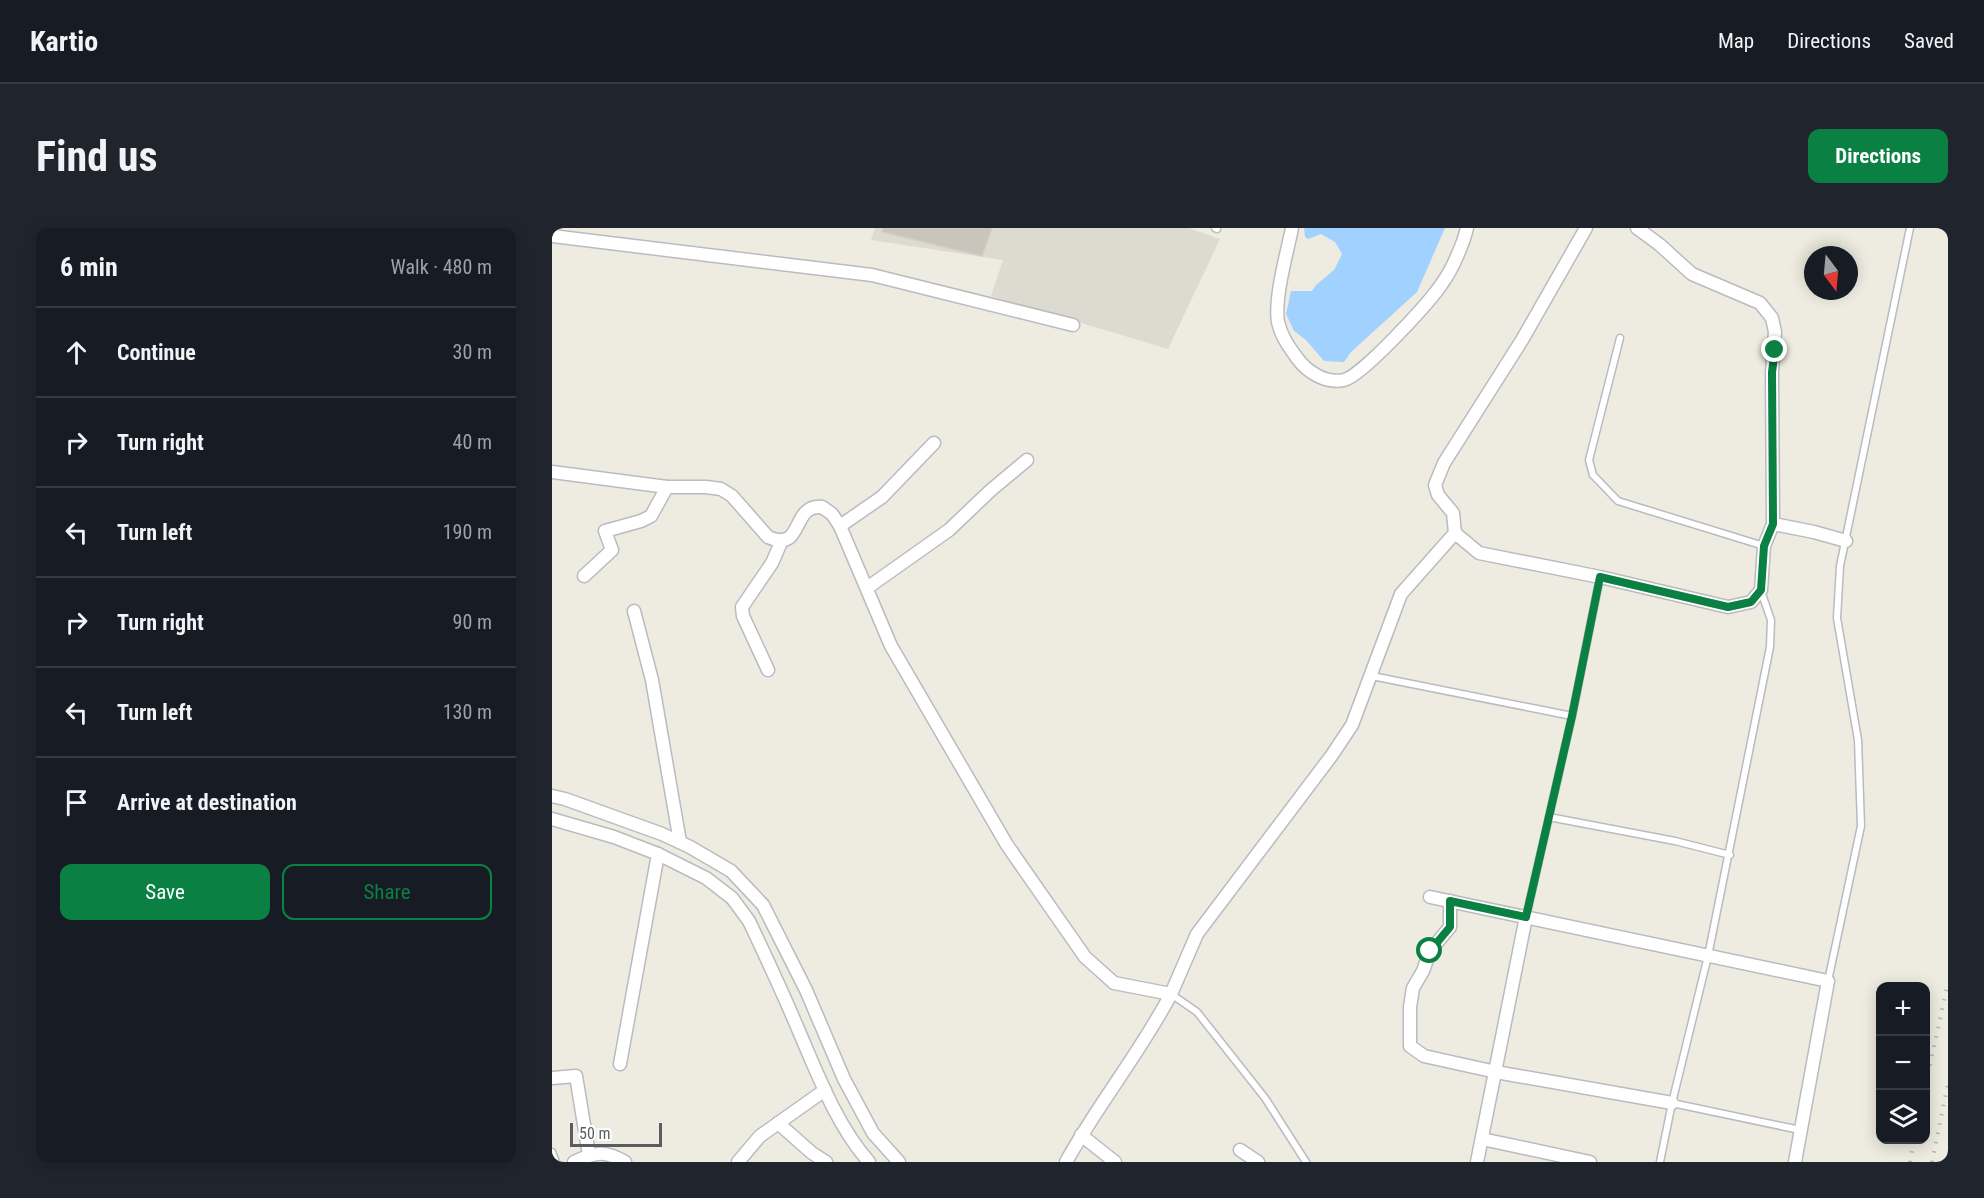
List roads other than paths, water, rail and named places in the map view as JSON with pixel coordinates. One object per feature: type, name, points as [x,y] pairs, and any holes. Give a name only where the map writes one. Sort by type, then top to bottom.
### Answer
[{"type":"street","points":[[1292,228],[1277,305],[1278,322],[1284,339],[1302,365],[1325,380],[1345,380],[1365,366],[1425,307],[1445,280],[1467,228]]},
{"type":"street","points":[[1586,228],[1522,340],[1444,463],[1436,485],[1438,495],[1453,513],[1455,533],[1479,553],[1600,577],[1728,607],[1751,602],[1761,590],[1764,546],[1773,524],[1772,372],[1775,332],[1772,318],[1760,303],[1692,274],[1660,245],[1636,228]]},
{"type":"street","points":[[552,236],[872,275],[1073,325]]},
{"type":"street","points":[[840,526],[882,497],[934,443]]},
{"type":"street","points":[[867,588],[949,530],[1027,460]]},
{"type":"street","points":[[552,472],[667,487],[721,489],[732,496],[768,537],[774,540],[782,540],[794,533],[807,509],[815,506],[827,510],[840,526],[891,646],[1007,844],[1085,957],[1114,983],[1171,994]]},
{"type":"street","points":[[584,576],[612,550],[606,531],[651,516],[667,487]]},
{"type":"street","points":[[1773,524],[1845,541]]},
{"type":"street","points":[[1066,1162],[1081,1134],[1154,1026],[1171,994],[1197,934],[1332,755],[1352,725],[1401,594],[1455,533]]},
{"type":"street","points":[[768,670],[742,616],[742,607],[772,563],[782,540]]},
{"type":"street","points":[[634,611],[652,680],[680,842]]},
{"type":"street","points":[[552,796],[680,842],[732,871],[763,905],[806,990],[844,1079],[873,1133],[899,1162]]},
{"type":"street","points":[[552,819],[614,837],[658,854],[706,878],[732,898],[749,921],[825,1090],[846,1128],[870,1162]]},
{"type":"street","points":[[620,1064],[658,854]]},
{"type":"street","points":[[1430,897],[1828,981],[1795,1162]]},
{"type":"street","points":[[1450,901],[1450,927],[1430,951],[1413,988],[1410,1007],[1410,1046],[1424,1056],[1496,1072],[1672,1103]]},
{"type":"street","points":[[1477,1162],[1526,917]]},
{"type":"street","points":[[785,999],[806,990]]},
{"type":"street","points":[[552,1078],[576,1076],[589,1155]]},
{"type":"street","points":[[738,1162],[760,1136],[825,1090]]},
{"type":"street","points":[[778,1123],[826,1162]]},
{"type":"street","points":[[1081,1134],[1115,1162]]},
{"type":"street","points":[[1482,1138],[1590,1162]]},
{"type":"street","points":[[1240,1150],[1258,1162]]},
{"type":"street","points":[[574,1162],[589,1155],[611,1153],[625,1162]]},
{"type":"lane","points":[[1828,981],[1861,826],[1858,740],[1837,618],[1840,566],[1910,228]]},
{"type":"lane","points":[[1620,338],[1589,460],[1593,475],[1618,501],[1764,546]]},
{"type":"lane","points":[[1526,917],[1572,716],[1600,577]]},
{"type":"lane","points":[[1660,1162],[1730,855],[1770,647],[1771,620],[1761,590]]},
{"type":"lane","points":[[1372,676],[1572,716]]},
{"type":"lane","points":[[1549,817],[1675,841],[1730,855]]},
{"type":"lane","points":[[1171,994],[1197,1012],[1265,1098],[1306,1162]]},
{"type":"lane","points":[[1672,1103],[1801,1130]]},
{"type":"lane","points":[[552,1152],[555,1162]]},
{"type":"water","points":[[1304,228],[1445,228],[1417,292],[1351,352],[1344,362],[1324,361],[1306,340],[1294,331],[1286,314],[1291,291],[1312,291],[1334,270],[1342,254],[1335,242],[1321,234],[1308,239],[1305,237]]},
{"type":"railway","points":[[1930,1065],[1948,982]]},
{"type":"railway","points":[[1932,1162],[1948,1083]]},
{"type":"railway","points":[[1910,1162],[1913,1144]]}]
